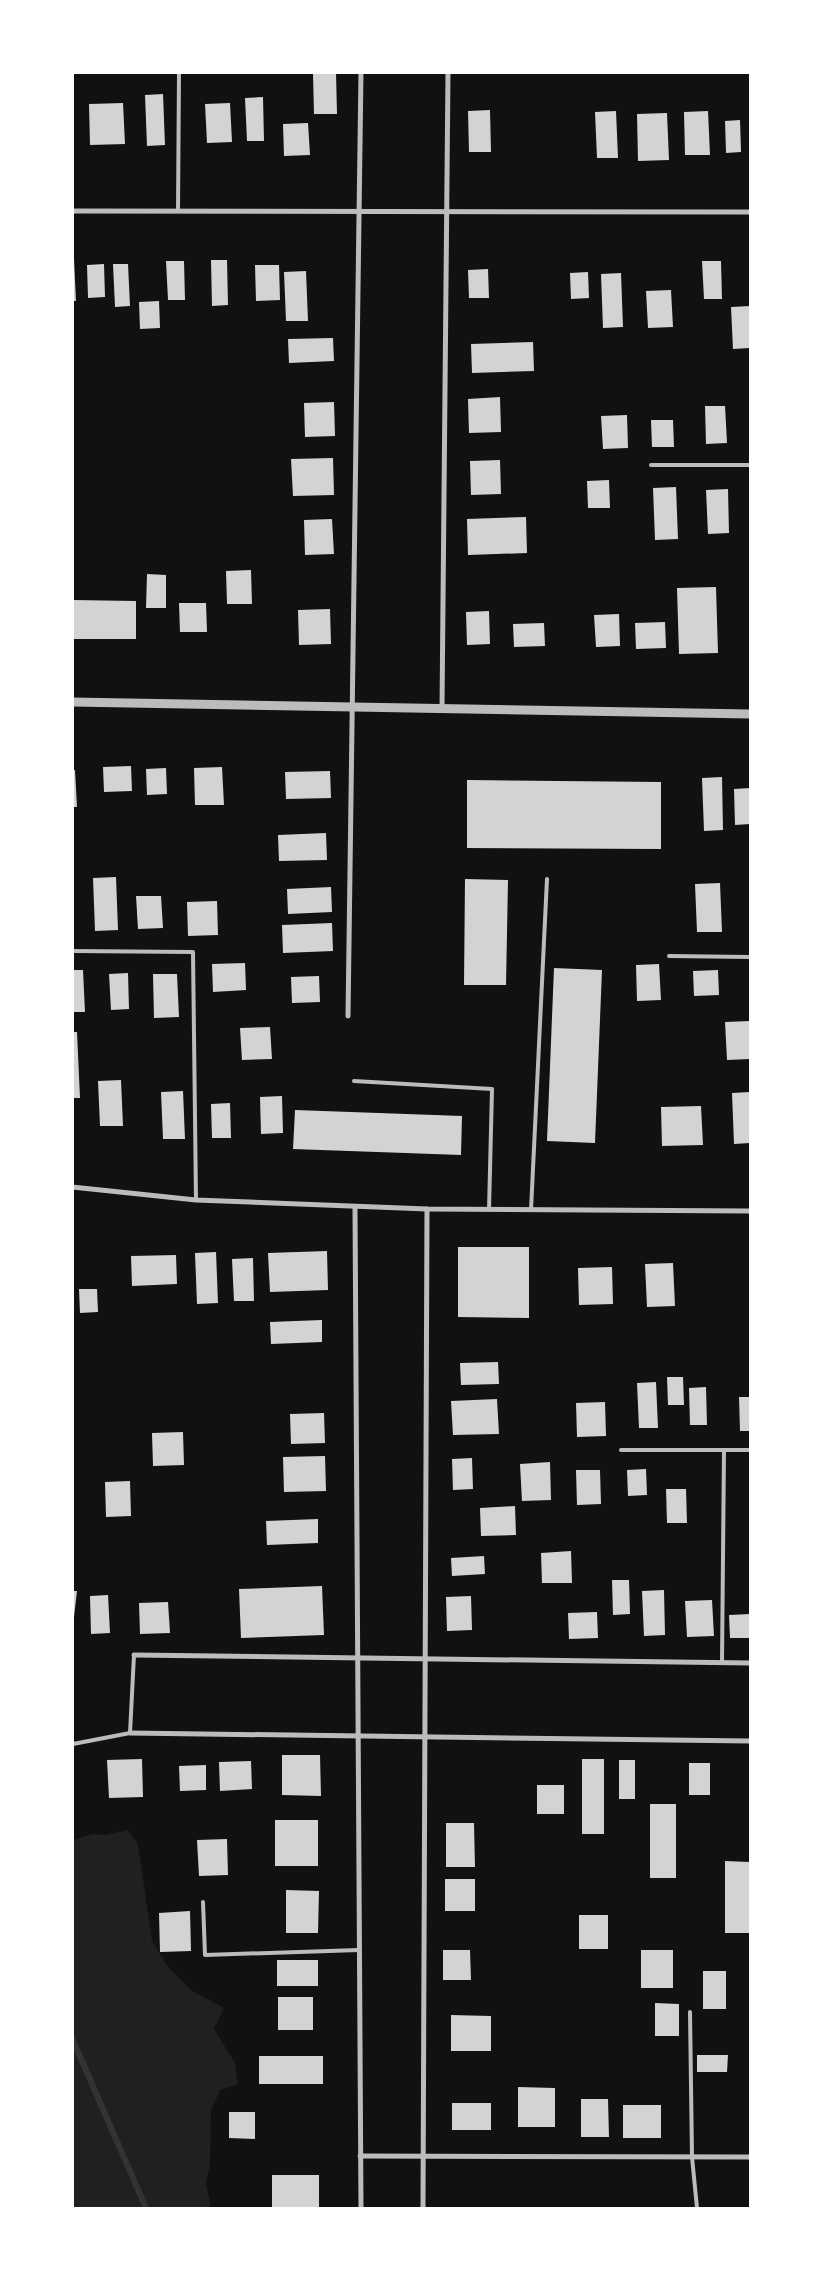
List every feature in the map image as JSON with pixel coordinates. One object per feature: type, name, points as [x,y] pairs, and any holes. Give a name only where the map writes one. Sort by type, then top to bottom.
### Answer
[{"type":"street","points":[[348,1016],[361,72]]},
{"type":"street","points":[[442,709],[448,72]]},
{"type":"street","points":[[72,211],[750,212]]},
{"type":"street","points":[[72,702],[750,714]]},
{"type":"street","points":[[72,1187],[196,1200],[355,1207],[489,1210],[750,1211]]},
{"type":"street","points":[[355,1207],[360,2208]]},
{"type":"street","points":[[423,2208],[427,1209]]},
{"type":"street","points":[[134,1655],[750,1663]]},
{"type":"street","points":[[130,1733],[750,1741]]},
{"type":"street","points":[[360,2156],[750,2157]]},
{"type":"lane","points":[[178,211],[179,72]]},
{"type":"lane","points":[[651,465],[750,465]]},
{"type":"lane","points":[[531,1210],[547,879]]},
{"type":"lane","points":[[72,952],[194,952],[196,1200]]},
{"type":"lane","points":[[669,956],[750,957]]},
{"type":"lane","points":[[354,1081],[492,1089],[489,1210]]},
{"type":"lane","points":[[621,1450],[750,1450]]},
{"type":"lane","points":[[722,1663],[724,1450]]},
{"type":"lane","points":[[73,1744],[130,1733],[134,1655]]},
{"type":"lane","points":[[203,1902],[205,1955],[359,1950]]},
{"type":"lane","points":[[690,2012],[692,2157],[697,2208]]},
{"type":"shaded area","points":[[128,1830],[138,1844],[152,1941],[169,1968],[192,1991],[224,2008],[214,2029],[235,2063],[238,2084],[220,2090],[211,2111],[210,2165],[206,2182],[211,2208],[73,2208],[73,1840],[93,1834],[105,1835]]},
{"type":"building","points":[[336,73],[337,114],[314,114],[313,74]]},
{"type":"building","points":[[163,94],[165,145],[147,146],[145,95]]},
{"type":"building","points":[[263,97],[264,141],[247,141],[245,98]]},
{"type":"building","points":[[123,103],[125,144],[90,145],[89,104]]},
{"type":"building","points":[[230,103],[232,142],[207,143],[205,104]]},
{"type":"building","points":[[490,110],[491,152],[469,152],[468,111]]},
{"type":"building","points":[[616,111],[618,158],[597,158],[595,112]]},
{"type":"building","points":[[708,111],[710,155],[685,155],[684,112]]},
{"type":"building","points":[[667,113],[669,160],[638,161],[637,114]]},
{"type":"building","points":[[740,120],[741,152],[726,153],[725,121]]},
{"type":"building","points":[[308,123],[310,155],[284,156],[283,124]]},
{"type":"building","points":[[72,259],[74,259],[76,301],[72,301]]},
{"type":"building","points":[[211,260],[227,260],[228,305],[212,306]]},
{"type":"building","points":[[166,261],[184,261],[185,300],[168,300]]},
{"type":"building","points":[[702,261],[721,261],[722,299],[704,299]]},
{"type":"building","points":[[104,264],[105,297],[88,298],[87,265]]},
{"type":"building","points":[[113,264],[128,264],[130,306],[115,307]]},
{"type":"building","points":[[255,265],[279,265],[280,300],[256,301]]},
{"type":"building","points":[[488,269],[489,298],[469,298],[468,270]]},
{"type":"building","points":[[306,271],[308,321],[286,321],[284,272]]},
{"type":"building","points":[[588,272],[589,298],[571,299],[570,273]]},
{"type":"building","points":[[621,273],[623,327],[603,328],[601,274]]},
{"type":"building","points":[[671,290],[673,327],[648,328],[646,291]]},
{"type":"building","points":[[159,301],[160,328],[140,329],[139,302]]},
{"type":"building","points":[[750,306],[750,348],[733,349],[731,307]]},
{"type":"building","points":[[333,338],[334,361],[289,363],[288,339]]},
{"type":"building","points":[[533,342],[534,371],[472,373],[471,344]]},
{"type":"building","points":[[500,397],[501,432],[469,433],[468,399]]},
{"type":"building","points":[[334,402],[335,436],[305,437],[304,403]]},
{"type":"building","points":[[705,406],[725,406],[727,443],[706,444]]},
{"type":"building","points":[[627,415],[628,448],[603,449],[601,416]]},
{"type":"building","points":[[651,420],[673,420],[674,447],[652,447]]},
{"type":"building","points":[[333,458],[334,495],[293,496],[291,459]]},
{"type":"building","points":[[500,460],[501,494],[471,495],[470,461]]},
{"type":"building","points":[[609,480],[610,508],[588,508],[587,481]]},
{"type":"building","points":[[676,487],[678,539],[655,540],[653,488]]},
{"type":"building","points":[[728,489],[729,533],[708,534],[706,490]]},
{"type":"building","points":[[526,517],[527,553],[468,555],[467,519]]},
{"type":"building","points":[[332,519],[334,554],[305,555],[304,520]]},
{"type":"building","points":[[251,570],[252,604],[227,604],[226,571]]},
{"type":"building","points":[[147,574],[166,575],[166,608],[146,608]]},
{"type":"building","points":[[716,587],[718,653],[679,654],[677,588]]},
{"type":"building","points":[[72,600],[136,601],[136,639],[72,639]]},
{"type":"building","points":[[179,603],[206,603],[207,632],[180,632]]},
{"type":"building","points":[[330,609],[331,644],[299,645],[298,610]]},
{"type":"building","points":[[489,611],[490,644],[467,645],[466,612]]},
{"type":"building","points":[[619,614],[620,646],[596,647],[594,615]]},
{"type":"building","points":[[665,622],[666,648],[636,649],[635,623]]},
{"type":"building","points":[[544,623],[545,646],[514,647],[513,624]]},
{"type":"building","points":[[131,766],[132,791],[104,792],[103,767]]},
{"type":"building","points":[[222,767],[224,805],[195,805],[194,768]]},
{"type":"building","points":[[166,768],[167,794],[147,795],[146,769]]},
{"type":"building","points":[[72,770],[75,770],[77,807],[72,807]]},
{"type":"building","points":[[330,771],[331,798],[286,799],[285,772]]},
{"type":"building","points":[[722,777],[723,830],[704,831],[702,778]]},
{"type":"building","points":[[467,780],[661,782],[661,849],[467,848]]},
{"type":"building","points":[[750,788],[750,824],[735,825],[734,789]]},
{"type":"building","points":[[326,833],[327,860],[279,861],[278,835]]},
{"type":"building","points":[[116,877],[118,930],[95,931],[93,878]]},
{"type":"building","points":[[465,879],[508,880],[506,985],[464,985]]},
{"type":"building","points":[[720,883],[722,932],[697,932],[695,884]]},
{"type":"building","points":[[331,887],[332,912],[288,914],[287,889]]},
{"type":"building","points":[[136,896],[161,896],[163,928],[138,929]]},
{"type":"building","points":[[217,901],[218,935],[188,936],[187,902]]},
{"type":"building","points":[[332,923],[333,951],[283,953],[282,925]]},
{"type":"building","points":[[245,963],[246,990],[213,992],[212,964]]},
{"type":"building","points":[[659,964],[661,1000],[637,1001],[636,965]]},
{"type":"building","points":[[554,968],[602,970],[595,1143],[547,1141]]},
{"type":"building","points":[[72,970],[83,970],[85,1012],[72,1012]]},
{"type":"building","points":[[718,970],[719,995],[694,996],[693,971]]},
{"type":"building","points":[[128,973],[129,1009],[111,1010],[109,974]]},
{"type":"building","points":[[153,974],[177,974],[179,1017],[154,1018]]},
{"type":"building","points":[[319,976],[320,1002],[292,1003],[291,977]]},
{"type":"building","points":[[750,1021],[750,1059],[727,1060],[725,1022]]},
{"type":"building","points":[[270,1027],[272,1059],[242,1060],[240,1028]]},
{"type":"building","points":[[72,1032],[77,1032],[80,1098],[72,1098]]},
{"type":"building","points":[[121,1080],[123,1126],[100,1126],[98,1081]]},
{"type":"building","points":[[183,1091],[185,1139],[163,1139],[161,1092]]},
{"type":"building","points":[[750,1092],[750,1143],[734,1144],[732,1093]]},
{"type":"building","points":[[282,1096],[283,1133],[261,1134],[260,1097]]},
{"type":"building","points":[[230,1103],[231,1138],[212,1138],[211,1104]]},
{"type":"building","points":[[701,1106],[703,1145],[662,1146],[661,1107]]},
{"type":"building","points":[[295,1110],[462,1116],[461,1155],[293,1149]]},
{"type":"building","points":[[458,1247],[529,1247],[529,1318],[458,1317]]},
{"type":"building","points":[[327,1251],[328,1290],[270,1292],[268,1253]]},
{"type":"building","points":[[216,1252],[218,1303],[197,1304],[195,1253]]},
{"type":"building","points":[[176,1255],[177,1284],[132,1286],[131,1256]]},
{"type":"building","points":[[253,1258],[254,1301],[234,1301],[232,1259]]},
{"type":"building","points":[[673,1263],[675,1306],[647,1307],[645,1264]]},
{"type":"building","points":[[612,1267],[613,1304],[579,1305],[578,1268]]},
{"type":"building","points":[[79,1289],[97,1289],[98,1312],[80,1313]]},
{"type":"building","points":[[322,1320],[322,1342],[271,1344],[270,1322]]},
{"type":"building","points":[[498,1362],[499,1384],[461,1385],[460,1363]]},
{"type":"building","points":[[667,1377],[683,1377],[684,1405],[668,1405]]},
{"type":"building","points":[[656,1382],[658,1428],[639,1428],[637,1383]]},
{"type":"building","points":[[706,1387],[707,1425],[690,1425],[689,1388]]},
{"type":"building","points":[[739,1397],[750,1397],[750,1431],[740,1431]]},
{"type":"building","points":[[497,1399],[499,1434],[453,1435],[451,1401]]},
{"type":"building","points":[[605,1402],[606,1436],[577,1437],[576,1403]]},
{"type":"building","points":[[324,1413],[325,1443],[291,1444],[290,1414]]},
{"type":"building","points":[[183,1432],[184,1465],[153,1466],[152,1433]]},
{"type":"building","points":[[325,1456],[326,1491],[284,1492],[283,1457]]},
{"type":"building","points":[[472,1458],[473,1489],[453,1490],[452,1459]]},
{"type":"building","points":[[550,1462],[551,1500],[522,1501],[520,1464]]},
{"type":"building","points":[[646,1469],[647,1495],[628,1496],[627,1470]]},
{"type":"building","points":[[576,1470],[600,1470],[601,1504],[577,1505]]},
{"type":"building","points":[[130,1481],[131,1516],[106,1517],[105,1482]]},
{"type":"building","points":[[666,1489],[686,1489],[687,1523],[667,1523]]},
{"type":"building","points":[[515,1506],[516,1535],[481,1536],[480,1508]]},
{"type":"building","points":[[318,1519],[318,1543],[267,1545],[266,1521]]},
{"type":"building","points":[[571,1551],[572,1583],[542,1583],[541,1553]]},
{"type":"building","points":[[484,1556],[485,1574],[452,1576],[451,1558]]},
{"type":"building","points":[[612,1580],[629,1580],[630,1614],[613,1615]]},
{"type":"building","points":[[322,1586],[324,1635],[241,1638],[239,1589]]},
{"type":"building","points":[[664,1590],[665,1635],[644,1636],[642,1591]]},
{"type":"building","points":[[72,1591],[77,1591],[74,1617],[72,1616]]},
{"type":"building","points":[[108,1595],[110,1633],[91,1634],[90,1596]]},
{"type":"building","points":[[471,1596],[472,1630],[447,1631],[446,1597]]},
{"type":"building","points":[[712,1600],[714,1636],[687,1637],[685,1601]]},
{"type":"building","points":[[168,1602],[170,1633],[140,1634],[139,1603]]},
{"type":"building","points":[[597,1612],[598,1638],[569,1639],[568,1613]]},
{"type":"building","points":[[750,1614],[750,1638],[730,1638],[729,1615]]},
{"type":"building","points":[[282,1755],[320,1755],[321,1796],[282,1795]]},
{"type":"building","points":[[142,1759],[143,1797],[109,1798],[107,1760]]},
{"type":"building","points":[[582,1759],[604,1759],[604,1834],[582,1834]]},
{"type":"building","points":[[619,1760],[635,1760],[635,1799],[619,1799]]},
{"type":"building","points":[[251,1761],[252,1789],[220,1791],[219,1762]]},
{"type":"building","points":[[689,1763],[710,1763],[710,1795],[689,1795]]},
{"type":"building","points":[[206,1765],[206,1790],[180,1791],[179,1766]]},
{"type":"building","points":[[537,1785],[564,1785],[564,1814],[537,1814]]},
{"type":"building","points":[[650,1804],[676,1804],[676,1878],[650,1878]]},
{"type":"building","points":[[275,1820],[318,1820],[318,1866],[275,1866]]},
{"type":"building","points":[[446,1823],[474,1823],[475,1867],[446,1867]]},
{"type":"building","points":[[227,1839],[228,1875],[199,1876],[197,1840]]},
{"type":"building","points":[[725,1861],[750,1862],[750,1933],[725,1933]]},
{"type":"building","points":[[445,1879],[475,1879],[475,1911],[445,1911]]},
{"type":"building","points":[[286,1890],[319,1891],[318,1933],[286,1933]]},
{"type":"building","points":[[190,1911],[191,1951],[160,1952],[159,1913]]},
{"type":"building","points":[[579,1915],[608,1915],[608,1949],[579,1949]]},
{"type":"building","points":[[443,1950],[470,1950],[471,1980],[443,1980]]},
{"type":"building","points":[[641,1950],[673,1950],[673,1988],[641,1988]]},
{"type":"building","points":[[277,1960],[318,1960],[318,1986],[277,1986]]},
{"type":"building","points":[[703,1971],[726,1971],[726,2009],[703,2009]]},
{"type":"building","points":[[278,1997],[313,1997],[313,2030],[278,2030]]},
{"type":"building","points":[[655,2003],[679,2004],[679,2036],[655,2036]]},
{"type":"building","points":[[451,2015],[491,2016],[491,2051],[451,2051]]},
{"type":"building","points":[[697,2055],[728,2055],[727,2072],[697,2072]]},
{"type":"building","points":[[259,2056],[323,2056],[323,2084],[259,2084]]},
{"type":"building","points":[[518,2087],[555,2088],[555,2127],[518,2127]]},
{"type":"building","points":[[581,2099],[608,2099],[609,2137],[581,2137]]},
{"type":"building","points":[[452,2103],[491,2103],[491,2130],[452,2130]]},
{"type":"building","points":[[623,2105],[661,2105],[661,2138],[623,2138]]},
{"type":"building","points":[[229,2112],[255,2112],[255,2139],[229,2138]]},
{"type":"building","points":[[272,2175],[319,2175],[319,2208],[272,2208]]},
{"type":"waterway","points":[[72,2038],[146,2208]]}]
